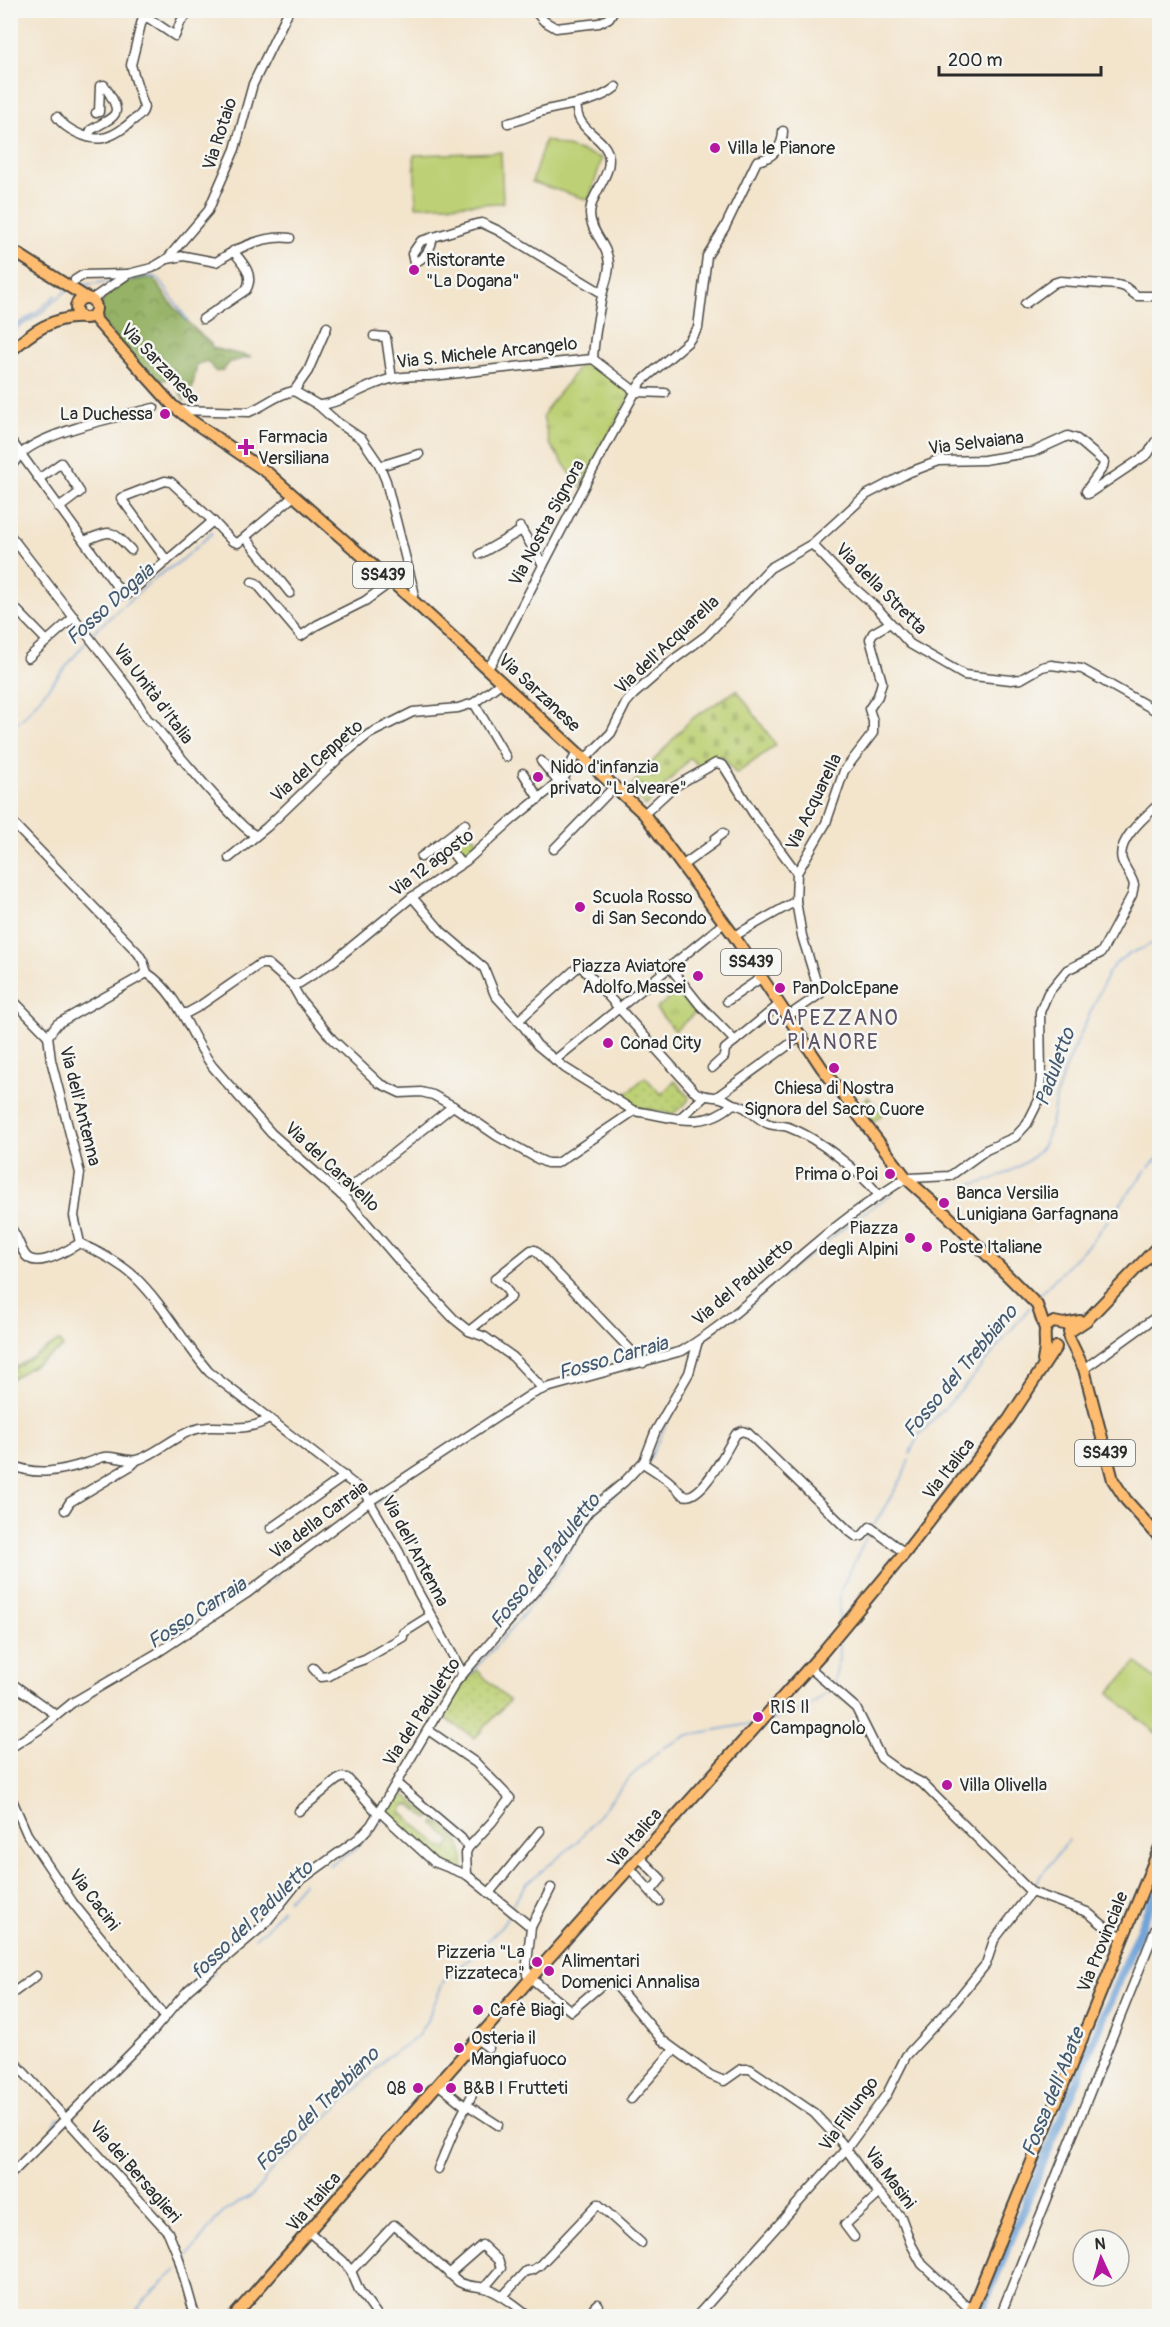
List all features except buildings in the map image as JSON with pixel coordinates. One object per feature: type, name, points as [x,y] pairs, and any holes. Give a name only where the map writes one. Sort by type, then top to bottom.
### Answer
[{"type":"main road","name":"SS439","points":[[10,249],[71,285],[87,308]]},
{"type":"main road","points":[[10,352],[32,333],[47,324],[87,308]]},
{"type":"main road","name":"Via Sarzanese","points":[[87,308],[179,410],[262,469],[294,496],[488,668],[644,814],[734,936],[822,1068],[907,1179],[947,1215],[1039,1309]]},
{"type":"main road","points":[[1045,1329],[1064,1329],[1087,1320],[1160,1244]]},
{"type":"main road","name":"SS439","points":[[1039,1309],[1064,1329],[1078,1354],[1113,1480],[1126,1500],[1160,1538]]},
{"type":"main road","name":"SS439","points":[[1039,1309],[1045,1329],[1054,1345]]},
{"type":"main road","points":[[1064,1329],[1054,1345],[1068,1348],[1078,1354]]},
{"type":"main road","name":"Via Italica","points":[[234,2316],[809,1666],[905,1553],[1009,1419],[1054,1345]]},
{"type":"main road","name":"Via Provinciale","points":[[970,2313],[1160,1847]]},
{"type":"street","points":[[57,117],[68,128],[88,137],[104,138],[125,128],[143,112],[144,107],[131,65],[142,20],[147,17],[152,19],[175,36],[181,21],[192,10]]},
{"type":"street","name":"Via Rotaio","points":[[71,285],[83,275],[125,276],[152,268],[167,259],[194,230],[211,206],[235,149],[253,84],[290,10]]},
{"type":"street","points":[[535,11],[544,21],[556,28],[599,23],[609,18],[614,10]]},
{"type":"street","points":[[88,137],[91,130],[112,119],[115,112],[114,100],[104,85],[100,86],[99,112],[96,113]]},
{"type":"street","points":[[508,123],[541,112],[576,105],[609,92],[615,87]]},
{"type":"street","points":[[576,105],[579,119],[588,131],[602,142],[608,154],[608,165],[601,187],[593,201],[590,215],[606,249],[609,264],[606,287],[602,293],[596,323],[593,359],[636,392],[664,393]]},
{"type":"street","name":"Via Nostra Signora","points":[[488,668],[642,381],[688,342],[698,328],[707,256],[730,217],[757,161],[769,159],[783,143],[783,131]]},
{"type":"street","points":[[433,237],[476,224],[489,226],[602,293]]},
{"type":"street","name":"Via Rotaio","points":[[167,259],[184,256],[216,262],[233,251],[268,237],[290,238]]},
{"type":"street","points":[[203,319],[246,290],[250,283],[249,274],[233,251]]},
{"type":"street","name":"Via Rotaio","points":[[87,308],[125,276]]},
{"type":"street","points":[[1025,304],[1060,281],[1125,286],[1137,296],[1160,296]]},
{"type":"street","points":[[179,410],[249,412],[278,395],[294,391],[308,370],[327,327]]},
{"type":"street","points":[[374,336],[386,337],[392,379]]},
{"type":"street","name":"Via S. Michele Arcangelo","points":[[318,405],[337,401],[365,387],[392,379],[593,359]]},
{"type":"street","points":[[294,391],[318,405],[344,428],[362,439],[380,466],[386,481],[412,584],[414,594],[412,599]]},
{"type":"street","points":[[10,467],[22,453],[50,438],[92,423],[154,408]]},
{"type":"street","name":"Via Selvaiana","points":[[812,544],[866,495],[910,472],[939,461],[984,460],[1033,452],[1065,437],[1072,437],[1104,462],[1104,466],[1086,491],[1088,494],[1148,454],[1155,442]]},
{"type":"street","points":[[10,439],[123,595],[127,595],[213,521]]},
{"type":"street","points":[[380,466],[418,454]]},
{"type":"street","points":[[40,478],[61,464],[80,492],[59,508]]},
{"type":"street","points":[[167,561],[121,498],[165,481],[171,482],[235,543],[246,538],[294,496]]},
{"type":"street","points":[[480,554],[520,528],[543,565]]},
{"type":"street","points":[[84,541],[109,532],[115,533],[131,550]]},
{"type":"street","name":"Via Unità d'Italia","points":[[10,535],[74,617],[141,707],[148,720],[255,836]]},
{"type":"street","points":[[246,538],[290,593]]},
{"type":"street","name":"Via della Stretta","points":[[812,544],[910,644],[964,675],[1011,680],[1021,679],[1042,667],[1051,665],[1082,669],[1160,713]]},
{"type":"street","name":"Via dell'Acquarella","points":[[581,755],[611,733],[626,703],[633,695],[673,660],[707,635],[770,568],[812,544]]},
{"type":"street","points":[[252,582],[256,583],[301,636],[317,625],[365,601],[391,582]]},
{"type":"street","points":[[10,603],[46,641]]},
{"type":"street","points":[[28,658],[74,617]]},
{"type":"street","name":"Via Acquarella","points":[[788,1016],[820,994],[802,936],[796,900],[797,873],[826,823],[844,771],[873,733],[873,721],[869,710],[878,696],[882,676],[870,639],[873,633],[890,623]]},
{"type":"street","name":"Via del Ceppeto","points":[[228,858],[369,734],[413,712],[458,708],[474,703],[502,682]]},
{"type":"street","points":[[474,703],[506,757]]},
{"type":"street","name":"Via 12 agosto","points":[[292,985],[300,983],[334,962],[412,897],[461,864],[559,783],[581,755]]},
{"type":"street","name":"Via Acquarella","points":[[644,814],[672,788],[716,763],[720,763],[797,873]]},
{"type":"street","points":[[541,764],[559,783]]},
{"type":"street","points":[[523,772],[539,799]]},
{"type":"street","points":[[554,849],[615,786]]},
{"type":"street","points":[[907,1179],[950,1176],[986,1150],[1015,1137],[1030,1119],[1039,1100],[1041,1084],[1039,1027],[1042,1006],[1048,993],[1066,970],[1078,962],[1096,956],[1107,944],[1132,895],[1134,885],[1122,860],[1124,844],[1129,835],[1160,802]]},
{"type":"street","points":[[10,820],[138,953],[144,961],[147,973]]},
{"type":"street","points":[[421,857],[465,824]]},
{"type":"street","points":[[682,865],[715,842],[715,839],[723,833]]},
{"type":"street","points":[[443,841],[461,864]]},
{"type":"street","points":[[412,897],[442,932],[484,968],[495,995],[537,1045],[555,1060],[634,1111],[701,1121],[737,1104]]},
{"type":"street","points":[[734,936],[796,900]]},
{"type":"street","points":[[555,1060],[724,923]]},
{"type":"street","points":[[183,1013],[188,1013],[198,1007],[260,964],[265,963],[274,967],[292,985],[296,994],[319,1024],[379,1083],[400,1093],[429,1093],[453,1106],[497,1136],[547,1163],[557,1163],[634,1111]]},
{"type":"street","points":[[518,1021],[580,964],[684,1083],[696,1093],[704,1097],[718,1096],[737,1104],[769,1124],[785,1126],[821,1146],[852,1169],[878,1194]]},
{"type":"street","points":[[669,966],[700,1005],[735,1041]]},
{"type":"street","name":"Via del Caravello","points":[[147,973],[183,1013],[205,1057],[271,1133],[347,1200],[401,1263],[454,1319],[469,1331],[485,1337],[513,1358],[543,1389]]},
{"type":"street","name":"Via dell'Antenna","points":[[147,973],[57,1024],[48,1036],[51,1060],[80,1173],[74,1216],[80,1243],[118,1264],[134,1276],[150,1293],[190,1350],[209,1372],[364,1492],[399,1552],[430,1616],[463,1674]]},
{"type":"street","points":[[727,1001],[761,978]]},
{"type":"street","points":[[10,996],[48,1036]]},
{"type":"street","points":[[712,1068],[724,1057],[725,1049],[780,1004]]},
{"type":"street","points":[[718,1096],[801,1036]]},
{"type":"street","points":[[730,1087],[729,1090],[737,1104]]},
{"type":"street","points":[[680,1118],[704,1097]]},
{"type":"street","points":[[341,1195],[453,1106]]},
{"type":"street","name":"Via del Paduletto","points":[[10,2175],[64,2117],[165,2017],[188,1990],[264,1925],[298,1882],[359,1838],[383,1815],[428,1730],[463,1674],[556,1567],[589,1511],[645,1464],[656,1430],[689,1373],[698,1341],[751,1301],[804,1253],[878,1194],[907,1179]]},
{"type":"street","points":[[10,1227],[24,1255],[33,1261],[44,1260],[80,1243]]},
{"type":"street","points":[[469,1331],[511,1297],[506,1287],[495,1279],[531,1250],[535,1250],[643,1363]]},
{"type":"street","points":[[1084,1370],[1160,1314]]},
{"type":"street","name":"Via della Carraia","points":[[10,1748],[40,1729],[72,1703],[154,1655],[246,1594],[370,1501],[521,1401],[543,1389],[682,1351],[698,1341]]},
{"type":"street","points":[[65,1510],[70,1502],[137,1460],[193,1430],[246,1428],[260,1425],[269,1419]]},
{"type":"street","points":[[645,1464],[682,1494],[692,1495],[713,1473],[736,1434],[742,1431],[748,1433],[849,1531],[857,1537],[872,1529],[905,1553]]},
{"type":"street","points":[[10,1464],[21,1469],[45,1473],[75,1467],[103,1457],[137,1460]]},
{"type":"street","points":[[271,1528],[345,1476]]},
{"type":"street","points":[[313,1668],[321,1677],[329,1676],[379,1652],[430,1616]]},
{"type":"street","points":[[809,1666],[856,1708],[862,1716],[871,1741],[887,1763],[922,1783],[1031,1892],[1087,1912],[1113,1933],[1124,1936]]},
{"type":"street","points":[[10,1683],[56,1715]]},
{"type":"street","points":[[428,1730],[476,1763],[510,1798],[468,1848],[466,1853],[467,1875]]},
{"type":"street","points":[[299,1811],[343,1777],[346,1778],[376,1811],[434,1862],[467,1875],[531,1927]]},
{"type":"street","points":[[399,1786],[461,1838],[468,1848]]},
{"type":"street","name":"Via Cacini","points":[[10,1795],[27,1834],[73,1903],[165,2017]]},
{"type":"street","points":[[489,1893],[540,1831]]},
{"type":"street","points":[[639,1857],[662,1879],[651,1891]]},
{"type":"street","points":[[630,1868],[659,1901]]},
{"type":"street","points":[[531,1978],[527,1975],[531,1927],[552,1888]]},
{"type":"street","name":"Via Fillungo","points":[[697,2316],[847,2148],[887,2094],[906,2056],[986,1965],[994,1940],[1031,1892]]},
{"type":"street","points":[[1000,2316],[1160,1918]]},
{"type":"street","points":[[10,1995],[36,1976]]},
{"type":"street","name":"Via Masini","points":[[531,1978],[571,2011],[605,1982],[616,1985],[662,2040],[721,2081],[728,2080],[741,2068],[750,2069],[814,2113],[847,2148],[879,2194],[901,2217],[910,2244],[921,2264],[970,2313]]},
{"type":"street","points":[[478,2040],[489,2048]]},
{"type":"street","points":[[631,2099],[674,2050]]},
{"type":"street","name":"Via dei Bersaglieri","points":[[10,2056],[168,2232],[178,2256],[195,2314]]},
{"type":"street","points":[[439,2085],[465,2106],[469,2106],[498,2125]]},
{"type":"street","points":[[438,2169],[472,2095]]},
{"type":"street","points":[[854,2236],[845,2225],[879,2194]]},
{"type":"street","points":[[503,2296],[526,2271],[533,2270],[540,2265],[598,2204],[641,2243]]},
{"type":"street","points":[[351,2271],[394,2224],[449,2274],[471,2288],[485,2287],[503,2296],[529,2316]]},
{"type":"street","points":[[309,2232],[343,2261],[351,2271],[359,2290],[378,2316]]},
{"type":"street","points":[[449,2274],[482,2246],[498,2260],[501,2268],[485,2287]]},
{"type":"street","points":[[586,2316],[598,2304]]},
{"type":"green space","points":[[545,140],[602,158],[589,200],[532,182]]},
{"type":"green space","points":[[501,152],[503,203],[416,206],[414,155]]},
{"type":"green space","points":[[145,278],[154,279],[174,306],[211,344],[212,348],[251,357],[230,362],[223,370],[216,372],[207,361],[197,364],[192,389],[184,401],[172,377],[155,383],[110,333],[102,319],[101,312],[104,299],[112,290],[125,283]]},
{"type":"green space","points":[[592,361],[631,394],[580,487],[549,443],[543,416],[581,362]]},
{"type":"green space","points":[[737,690],[776,745],[736,774],[722,755],[702,769],[690,758],[646,806],[628,789],[691,719]]},
{"type":"green space","points":[[466,826],[479,843],[460,857],[450,844],[467,832],[464,827]]},
{"type":"green space","points":[[677,992],[691,1009],[695,1007],[698,1010],[675,1031],[656,1009]]},
{"type":"green space","points":[[645,1077],[661,1094],[675,1081],[689,1097],[688,1101],[673,1114],[636,1107],[620,1099]]},
{"type":"green space","points":[[868,1097],[883,1114],[872,1123],[858,1107]]},
{"type":"green space","points":[[59,1341],[63,1348],[11,1379],[11,1370]]},
{"type":"green space","points":[[1136,1662],[1159,1682],[1159,1736],[1109,1693]]},
{"type":"green space","points":[[477,1670],[509,1701],[475,1738],[442,1716],[464,1683]]},
{"type":"green space","points":[[396,1787],[431,1817],[428,1819],[411,1805],[405,1805],[401,1812],[441,1847],[447,1848],[452,1841],[434,1824],[435,1822],[453,1834],[463,1854],[463,1869],[442,1863],[410,1839],[384,1814]]},
{"type":"waterway","points":[[128,279],[151,276],[159,279],[188,321]]},
{"type":"waterway","points":[[77,286],[111,281]]},
{"type":"waterway","points":[[10,335],[18,327],[37,316],[67,290]]},
{"type":"waterway","points":[[10,329],[36,313],[56,295]]},
{"type":"waterway","name":"Fosso Dogaia","points":[[91,634],[156,577],[182,560],[212,533]]},
{"type":"waterway","name":"Fosso Dogaia","points":[[10,730],[25,716],[87,641]]},
{"type":"waterway","name":"Paduletto","points":[[963,1185],[983,1182],[1007,1173],[1037,1153],[1049,1131],[1065,1070],[1107,975],[1119,961],[1160,939]]},
{"type":"waterway","name":"Fosso del Trebbiano","points":[[1149,1167],[1160,1156]]},
{"type":"waterway","name":"Fosso del Trebbiano","points":[[1036,1298],[1092,1241],[1146,1170]]},
{"type":"waterway","name":"Fosso del Paduletto","points":[[780,1279],[851,1222],[891,1194]]},
{"type":"waterway","name":"Fosso del Paduletto","points":[[735,1319],[761,1296]]},
{"type":"waterway","name":"Fosso del Trebbiano","points":[[910,1453],[918,1436],[968,1383],[1030,1307]]},
{"type":"waterway","name":"Fosso del Paduletto","points":[[649,1461],[696,1369],[700,1349]]},
{"type":"waterway","name":"Fosso Carraia","points":[[520,1406],[534,1398]]},
{"type":"waterway","points":[[139,1455],[156,1446]]},
{"type":"waterway","name":"Fosso del Trebbiano","points":[[874,1525],[902,1478],[909,1460]]},
{"type":"waterway","name":"Fosso del Paduletto","points":[[450,1699],[461,1683],[506,1635],[556,1575],[582,1530],[597,1510],[645,1468]]},
{"type":"waterway","name":"Fosso Carraia","points":[[376,1504],[393,1490]]},
{"type":"waterway","name":"Fosso Carraia","points":[[360,1514],[368,1508]]},
{"type":"waterway","name":"Fosso del Trebbiano","points":[[839,1624],[840,1591],[867,1536]]},
{"type":"waterway","name":"Fosso Carraia","points":[[271,1580],[278,1576]]},
{"type":"waterway","name":"Fosso del Trebbiano","points":[[834,1683],[839,1657],[839,1640]]},
{"type":"waterway","name":"Fosso del Trebbiano","points":[[768,1721],[810,1706],[830,1688]]},
{"type":"waterway","name":"Fosso del Trebbiano","points":[[663,1748],[688,1735],[749,1724]]},
{"type":"waterway","name":"Fosso del Trebbiano","points":[[512,1906],[526,1884],[577,1842],[630,1777],[659,1751]]},
{"type":"waterway","name":"Fosso del Paduletto","points":[[386,1814],[398,1788]]},
{"type":"waterway","name":"Fosso del Paduletto","points":[[329,1865],[354,1850],[382,1820]]},
{"type":"waterway","points":[[1031,1888],[1069,1840]]},
{"type":"waterway","name":"Fossa dell'Abate","points":[[979,2316],[1160,1881]]},
{"type":"waterway","name":"fosso del Paduletto","points":[[288,1900],[303,1883]]},
{"type":"waterway","name":"fosso del Paduletto","points":[[255,1938],[267,1928],[282,1909]]},
{"type":"waterway","name":"Fosso del Trebbiano","points":[[184,2261],[225,2211],[255,2193],[276,2164],[296,2150],[386,2058],[417,2037],[428,2019],[444,1980],[462,1966],[502,1926],[509,1914]]},
{"type":"waterway","name":"fosso del Paduletto","points":[[175,2011],[215,1972]]},
{"type":"waterway","name":"fosso del Paduletto","points":[[53,2126],[59,2118]]},
{"type":"waterway","name":"Fosso del Trebbiano","points":[[133,2316],[144,2300],[177,2270]]},
{"type":"place","name":"Villa le Pianore","points":[[715,148]]},
{"type":"place","name":"Ristorante \"La Dogana\"","points":[[414,270]]},
{"type":"place","name":"La Duchessa","points":[[165,414]]},
{"type":"place","name":"Farmacia Versiliana","points":[[246,447]]},
{"type":"place","name":"Nido d'infanzia privato \"L'alveare\"","points":[[538,777]]},
{"type":"place","name":"Scuola Rosso di San Secondo","points":[[580,907]]},
{"type":"place","name":"Piazza Aviatore Adolfo Massei","points":[[698,976]]},
{"type":"place","name":"PanDolcEpane","points":[[780,988]]},
{"type":"place","name":"Conad City","points":[[608,1043]]},
{"type":"place","name":"Chiesa di Nostra Signora del Sacro Cuore","points":[[834,1068]]},
{"type":"place","name":"Prima o Poi","points":[[890,1174]]},
{"type":"place","name":"Banca Versilia Lunigiana Garfagnana","points":[[944,1203]]},
{"type":"place","name":"Piazza degli Alpini","points":[[910,1238]]},
{"type":"place","name":"Poste Italiane","points":[[927,1247]]},
{"type":"place","name":"RIS Il Campagnolo","points":[[758,1717]]},
{"type":"place","name":"Villa Olivella","points":[[947,1785]]},
{"type":"place","name":"Pizzeria \"La Pizzateca\"","points":[[537,1962]]},
{"type":"place","name":"Alimentari Domenici Annalisa","points":[[549,1971]]},
{"type":"place","name":"Cafè Biagi","points":[[478,2010]]},
{"type":"place","name":"Osteria il Mangiafuoco","points":[[459,2048]]},
{"type":"place","name":"Q8","points":[[418,2088]]},
{"type":"place","name":"B&B I Frutteti","points":[[451,2088]]},
{"type":"district","name":"CAPEZZANO PIANORE","points":[[833,1030]]}]
